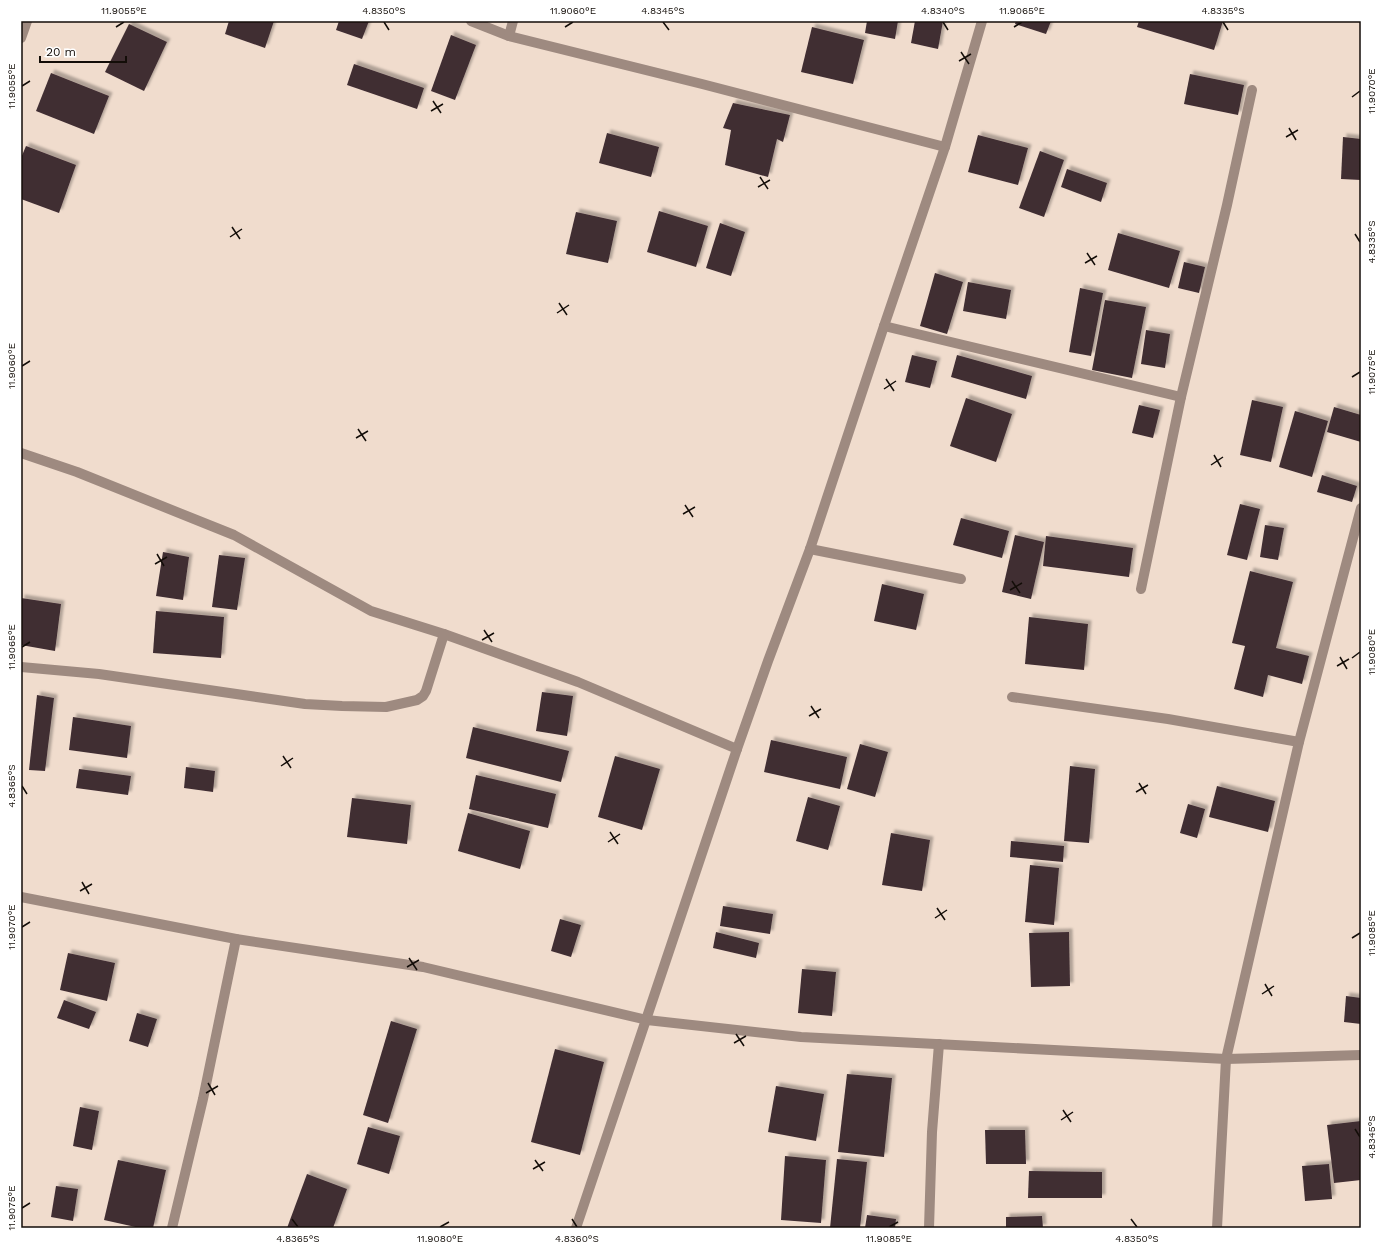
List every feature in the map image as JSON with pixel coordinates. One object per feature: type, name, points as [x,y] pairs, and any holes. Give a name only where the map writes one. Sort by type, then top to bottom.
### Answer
[{"type":"street","points":[[21,38],[27,21]]},
{"type":"street","points":[[471,21],[509,36],[702,84],[945,148]]},
{"type":"street","points":[[509,36],[513,21]]},
{"type":"street","points":[[576,1228],[737,749],[768,661],[810,550],[945,148],[982,21]]},
{"type":"street","points":[[1141,589],[1181,397],[1227,205],[1252,90]]},
{"type":"street","points":[[884,326],[1181,397]]},
{"type":"street","points":[[21,453],[77,472],[234,535],[371,611],[444,634],[578,682],[737,749]]},
{"type":"street","points":[[1217,1228],[1226,1059],[1299,742],[1361,508]]},
{"type":"street","points":[[810,550],[961,579]]},
{"type":"street","points":[[21,667],[100,674],[305,704],[365,708],[386,707],[417,700],[423,696],[426,691],[444,634]]},
{"type":"street","points":[[1012,697],[1168,719],[1299,742]]},
{"type":"street","points":[[21,897],[236,939],[423,967],[647,1020],[800,1037],[1226,1059],[1361,1055]]},
{"type":"street","points":[[172,1228],[203,1099],[236,939]]},
{"type":"street","points":[[929,1228],[932,1132],[939,1044]]},
{"type":"building","points":[[229,21],[274,21],[265,48],[225,34]]},
{"type":"building","points":[[339,21],[369,21],[362,39],[336,30]]},
{"type":"building","points":[[867,21],[898,21],[895,39],[865,33]]},
{"type":"building","points":[[915,21],[943,21],[938,49],[911,43]]},
{"type":"building","points":[[1016,21],[1051,21],[1046,34],[1015,24]]},
{"type":"building","points":[[1139,21],[1223,21],[1214,50],[1137,27]]},
{"type":"building","points":[[129,24],[167,42],[144,91],[105,72]]},
{"type":"building","points":[[812,27],[864,40],[853,84],[801,72]]},
{"type":"building","points":[[451,35],[476,45],[455,100],[431,91]]},
{"type":"building","points":[[354,64],[424,88],[417,109],[347,85]]},
{"type":"building","points":[[51,73],[109,96],[94,134],[36,111]]},
{"type":"building","points":[[1190,74],[1244,85],[1238,115],[1184,104]]},
{"type":"building","points":[[733,103],[790,115],[783,142],[777,139],[768,177],[725,165],[731,130],[723,128]]},
{"type":"building","points":[[607,133],[659,147],[651,177],[599,163]]},
{"type":"building","points":[[978,135],[1028,148],[1018,185],[968,172]]},
{"type":"building","points":[[1343,137],[1361,139],[1361,180],[1341,179]]},
{"type":"building","points":[[26,146],[76,165],[59,213],[21,199],[21,158]]},
{"type":"building","points":[[1040,151],[1064,160],[1044,217],[1019,208]]},
{"type":"building","points":[[1067,169],[1107,183],[1101,202],[1061,187]]},
{"type":"building","points":[[659,211],[708,226],[696,267],[647,252]]},
{"type":"building","points":[[576,212],[617,221],[608,263],[566,254]]},
{"type":"building","points":[[720,223],[745,232],[731,276],[706,268]]},
{"type":"building","points":[[1118,233],[1180,251],[1169,288],[1108,270]]},
{"type":"building","points":[[1184,262],[1205,267],[1199,293],[1178,288]]},
{"type":"building","points":[[935,273],[963,282],[947,334],[920,326]]},
{"type":"building","points":[[968,282],[1011,290],[1006,319],[963,311]]},
{"type":"building","points":[[1080,288],[1103,293],[1091,356],[1069,352]]},
{"type":"building","points":[[1105,300],[1146,307],[1132,378],[1092,370]]},
{"type":"building","points":[[1146,330],[1170,334],[1165,368],[1141,364]]},
{"type":"building","points":[[912,355],[937,361],[930,388],[905,382]]},
{"type":"building","points":[[957,355],[1032,376],[1026,399],[951,377]]},
{"type":"building","points":[[966,398],[1012,414],[996,462],[950,446]]},
{"type":"building","points":[[1252,400],[1283,407],[1271,462],[1240,455]]},
{"type":"building","points":[[1139,405],[1160,410],[1153,438],[1132,433]]},
{"type":"building","points":[[1334,407],[1361,415],[1361,442],[1327,432]]},
{"type":"building","points":[[1295,411],[1328,421],[1312,477],[1279,467]]},
{"type":"building","points":[[1322,475],[1357,486],[1352,502],[1317,492]]},
{"type":"building","points":[[1240,504],[1260,509],[1247,560],[1227,555]]},
{"type":"building","points":[[961,518],[1009,531],[1002,558],[953,545]]},
{"type":"building","points":[[1265,525],[1284,528],[1278,560],[1260,557]]},
{"type":"building","points":[[1015,535],[1044,542],[1031,599],[1002,592]]},
{"type":"building","points":[[1046,536],[1133,548],[1129,577],[1043,566]]},
{"type":"building","points":[[163,552],[189,557],[183,600],[156,596]]},
{"type":"building","points":[[219,555],[245,558],[237,610],[212,607]]},
{"type":"building","points":[[1250,571],[1293,582],[1276,648],[1309,656],[1302,684],[1268,675],[1263,697],[1234,689],[1245,646],[1232,643]]},
{"type":"building","points":[[882,584],[924,594],[916,630],[874,621]]},
{"type":"building","points":[[21,598],[61,604],[55,651],[21,645]]},
{"type":"building","points":[[156,611],[224,617],[221,658],[153,653]]},
{"type":"building","points":[[1029,617],[1088,624],[1084,670],[1025,664]]},
{"type":"building","points":[[542,692],[573,696],[567,736],[536,731]]},
{"type":"building","points":[[37,695],[54,698],[45,771],[29,770]]},
{"type":"building","points":[[73,717],[131,726],[127,758],[69,750]]},
{"type":"building","points":[[473,727],[569,751],[561,782],[466,758]]},
{"type":"building","points":[[771,740],[847,757],[840,789],[764,772]]},
{"type":"building","points":[[860,744],[888,752],[875,797],[847,789]]},
{"type":"building","points":[[615,756],[660,769],[642,830],[598,817]]},
{"type":"building","points":[[1070,766],[1095,769],[1089,843],[1064,841]]},
{"type":"building","points":[[186,767],[215,771],[213,792],[184,788]]},
{"type":"building","points":[[79,769],[131,776],[128,795],[76,788]]},
{"type":"building","points":[[476,775],[556,794],[548,828],[469,809]]},
{"type":"building","points":[[1217,786],[1275,801],[1268,832],[1209,817]]},
{"type":"building","points":[[808,797],[840,806],[828,850],[796,841]]},
{"type":"building","points":[[352,798],[411,805],[407,844],[347,837]]},
{"type":"building","points":[[1188,804],[1205,809],[1197,838],[1180,833]]},
{"type":"building","points":[[468,813],[530,831],[520,869],[458,851]]},
{"type":"building","points":[[891,833],[930,840],[922,891],[882,885]]},
{"type":"building","points":[[1011,841],[1064,846],[1063,862],[1010,857]]},
{"type":"building","points":[[1030,865],[1059,868],[1054,925],[1025,922]]},
{"type":"building","points":[[723,906],[773,914],[770,934],[720,926]]},
{"type":"building","points":[[560,919],[581,925],[571,957],[551,951]]},
{"type":"building","points":[[716,932],[759,943],[756,958],[713,948]]},
{"type":"building","points":[[1069,932],[1070,986],[1031,987],[1029,933]]},
{"type":"building","points":[[68,953],[115,963],[107,1001],[60,990]]},
{"type":"building","points":[[802,969],[836,972],[832,1016],[798,1013]]},
{"type":"building","points":[[1346,996],[1361,998],[1361,1024],[1344,1022]]},
{"type":"building","points":[[64,1000],[96,1012],[89,1029],[57,1018]]},
{"type":"building","points":[[137,1013],[157,1019],[148,1047],[129,1041]]},
{"type":"building","points":[[391,1021],[417,1029],[388,1123],[363,1115]]},
{"type":"building","points":[[555,1049],[604,1062],[580,1155],[531,1142]]},
{"type":"building","points":[[847,1074],[892,1078],[884,1157],[838,1152]]},
{"type":"building","points":[[776,1086],[824,1094],[816,1141],[768,1132]]},
{"type":"building","points":[[80,1107],[99,1111],[92,1150],[73,1146]]},
{"type":"building","points":[[1361,1121],[1361,1180],[1334,1183],[1327,1125]]},
{"type":"building","points":[[368,1127],[400,1136],[389,1174],[357,1164]]},
{"type":"building","points":[[985,1130],[1025,1130],[1026,1164],[986,1164]]},
{"type":"building","points":[[785,1156],[826,1160],[821,1223],[781,1220]]},
{"type":"building","points":[[837,1159],[867,1162],[860,1228],[830,1228]]},
{"type":"building","points":[[118,1160],[166,1170],[153,1228],[140,1228],[104,1220]]},
{"type":"building","points":[[1329,1164],[1332,1199],[1305,1201],[1302,1166]]},
{"type":"building","points":[[1029,1171],[1102,1172],[1102,1198],[1028,1198]]},
{"type":"building","points":[[307,1174],[347,1189],[333,1228],[287,1228]]},
{"type":"building","points":[[56,1186],[78,1189],[73,1221],[51,1217]]},
{"type":"building","points":[[867,1215],[896,1219],[895,1228],[865,1228]]},
{"type":"building","points":[[1042,1216],[1043,1228],[1006,1228],[1006,1217]]}]
